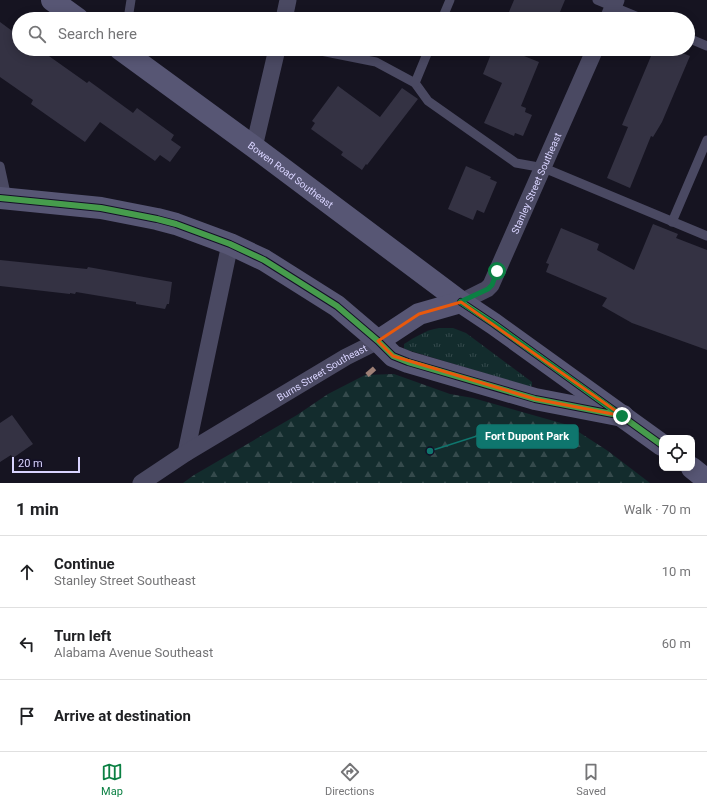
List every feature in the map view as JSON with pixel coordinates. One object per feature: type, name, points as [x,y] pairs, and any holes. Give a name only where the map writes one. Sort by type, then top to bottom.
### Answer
[{"type":"street","points":[[52,0],[68,12]]},
{"type":"street","points":[[285,12],[288,0]]},
{"type":"street","name":"Bowen Road Southeast","points":[[129,56],[254,147],[460,302],[494,324],[659,443]]},
{"type":"street","points":[[254,147],[275,56]]},
{"type":"street","name":"Stanley Street Southeast","points":[[460,302],[488,289],[492,285],[592,56]]},
{"type":"street","points":[[3,198],[100,208],[176,224],[230,244],[264,260],[337,306],[393,356],[408,362],[535,399],[622,416]]},
{"type":"street","points":[[186,453],[230,244]]},
{"type":"street","name":"Burns Street Southeast","points":[[141,483],[186,453],[346,357],[378,341],[419,314],[460,302]]},
{"type":"street","points":[[695,470],[707,480]]},
{"type":"lane","points":[[129,12],[131,0]]},
{"type":"lane","points":[[445,12],[450,0]]},
{"type":"lane","points":[[597,0],[623,12]]},
{"type":"lane","points":[[695,41],[707,46]]},
{"type":"lane","points":[[346,56],[376,62],[415,83],[428,101],[516,163],[544,168],[707,236]]},
{"type":"lane","points":[[415,83],[426,56]]},
{"type":"lane","points":[[672,222],[707,140]]},
{"type":"lane","points":[[0,166],[3,198]]},
{"type":"highlighted area","points":[[461,302],[623,416],[535,399],[393,356],[378,341],[419,314]]},
{"type":"green space","points":[[439,328],[453,328],[466,333],[532,382],[532,386],[531,387],[404,349],[404,344],[412,339],[425,332]]},
{"type":"green space","points":[[394,374],[450,394],[473,398],[568,425],[608,451],[650,483],[183,483],[194,475],[297,415],[328,394],[365,375]]},
{"type":"building","points":[[514,0],[565,0],[560,12],[509,12]]},
{"type":"building","points":[[0,22],[12,31],[12,56],[49,56],[87,83],[89,81],[133,113],[137,108],[174,135],[171,140],[181,147],[170,162],[160,155],[155,161],[100,122],[85,142],[31,104],[33,100],[0,77]]},
{"type":"building","points":[[490,56],[524,56],[539,62],[521,106],[526,108],[525,112],[532,115],[523,136],[515,133],[514,136],[484,123],[502,83],[483,74]]},
{"type":"building","points":[[651,56],[690,56],[662,122],[653,137],[651,136],[630,188],[607,178],[628,127],[622,125]]},
{"type":"building","points":[[338,86],[380,117],[402,88],[418,99],[362,170],[341,155],[343,152],[311,129],[315,123],[312,121]]},
{"type":"building","points":[[466,166],[491,177],[490,179],[497,182],[484,213],[477,210],[473,220],[448,209]]},
{"type":"building","points":[[653,224],[678,234],[676,238],[707,250],[707,350],[632,323],[602,306],[607,298],[546,272],[549,264],[546,263],[561,228],[599,244],[597,250],[634,270]]},
{"type":"building","points":[[0,260],[87,269],[88,267],[172,282],[169,304],[167,304],[165,309],[136,304],[136,302],[76,292],[75,294],[70,294],[0,286]]},
{"type":"building","points":[[12,415],[33,444],[13,458],[11,455],[0,462],[0,423]]},
{"type":"marked path","points":[[367,375],[375,368]]},
{"type":"cycle path","points":[[0,198],[101,208],[176,224],[230,244],[264,260],[337,306],[393,356],[408,362],[535,399],[623,416]]},
{"type":"cycle path","points":[[461,302],[494,324],[659,443]]},
{"type":"place","name":"Fort Dupont Park","points":[[430,451]]},
{"type":"route","points":[[497,271],[492,285],[488,289],[460,302],[494,324],[622,416]]}]
